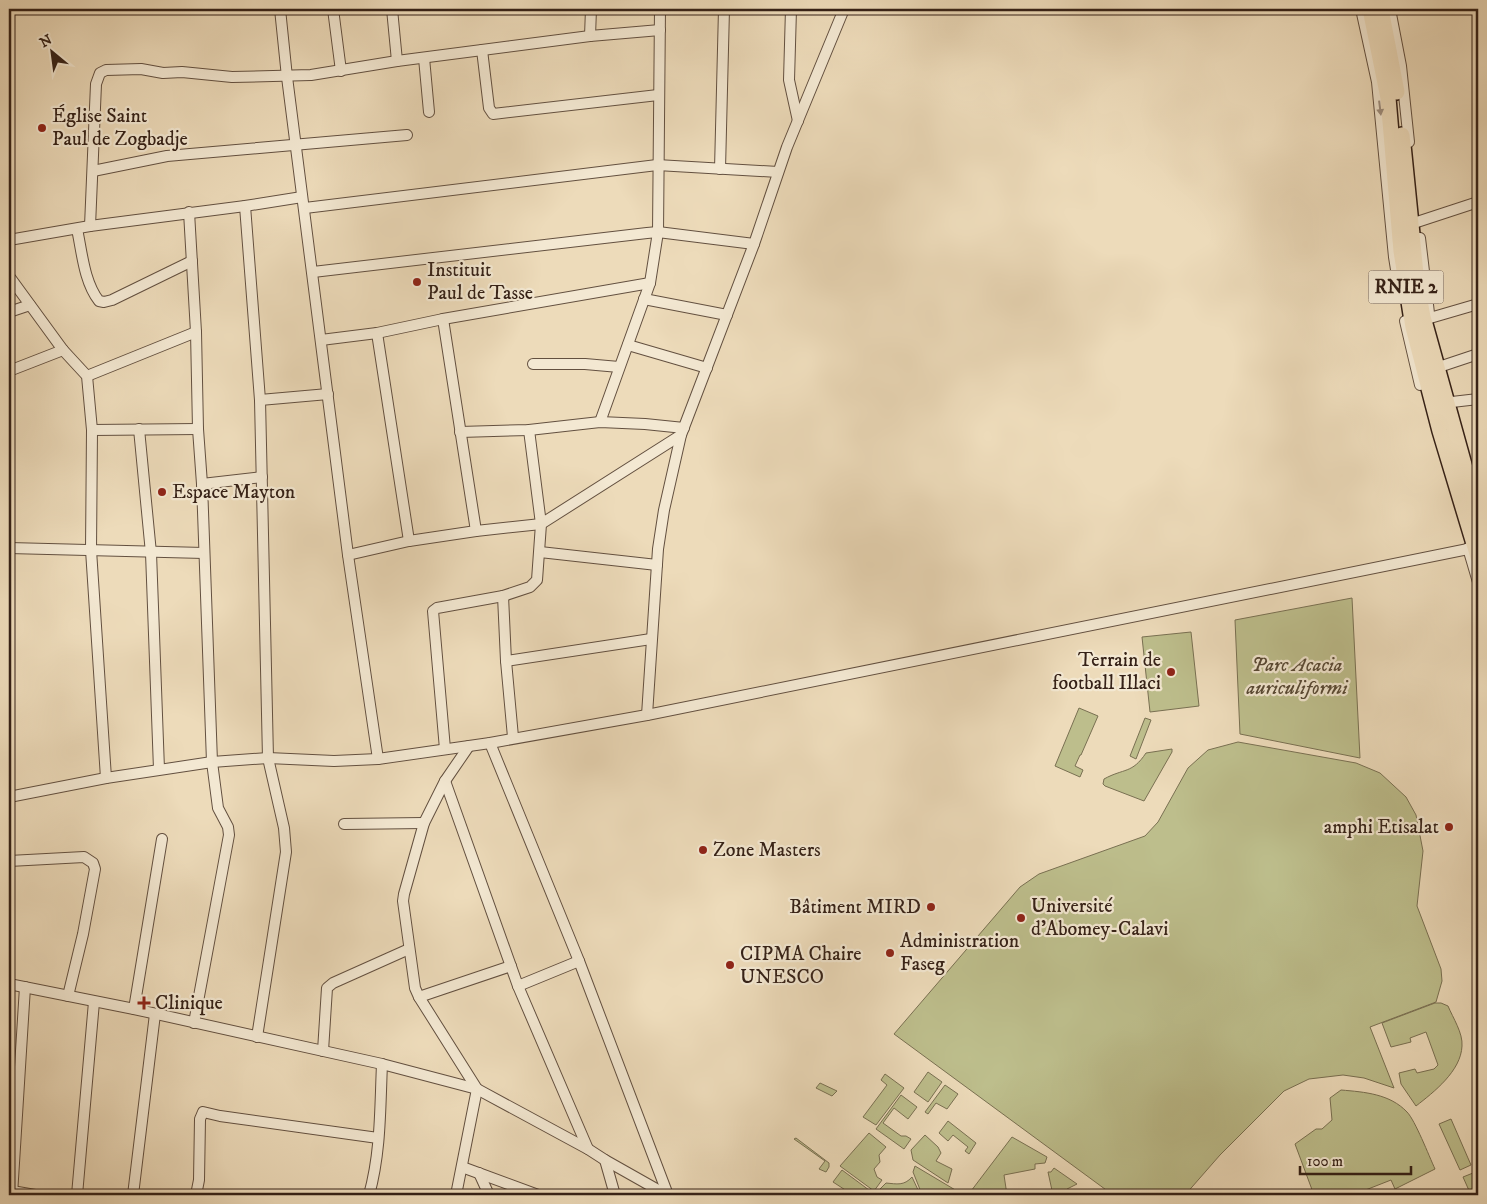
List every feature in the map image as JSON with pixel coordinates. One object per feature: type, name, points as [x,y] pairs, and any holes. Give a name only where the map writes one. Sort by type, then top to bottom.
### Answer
[{"type":"highway","name":"RNIE 2","points":[[1370,9],[1388,98],[1401,252],[1413,327],[1473,553]]},
{"type":"highway","name":"RNIE 2","points":[[1381,9],[1397,96],[1417,284],[1423,317],[1478,515]]},
{"type":"street","points":[[280,9],[348,555],[378,759]]},
{"type":"street","points":[[333,9],[341,71]]},
{"type":"street","points":[[392,9],[397,62]]},
{"type":"street","points":[[590,36],[591,9]]},
{"type":"street","points":[[600,422],[650,283],[658,232],[657,165],[660,9]]},
{"type":"street","points":[[720,169],[724,9]]},
{"type":"street","points":[[791,9],[789,80],[798,121]]},
{"type":"street","points":[[647,715],[651,639],[662,524],[682,431],[754,244],[778,172],[844,9]]},
{"type":"street","points":[[1361,9],[1376,82],[1394,257],[1408,336],[1426,406],[1473,553],[1478,582]]},
{"type":"street","points":[[1390,9],[1400,66],[1417,222],[1430,318],[1478,490]]},
{"type":"street","points":[[90,226],[96,84],[100,74],[106,70],[141,69],[163,73],[182,72],[232,77],[311,75],[590,36],[660,30]]},
{"type":"street","points":[[482,50],[489,108],[493,114],[658,95]]},
{"type":"street","points":[[424,58],[429,112]]},
{"type":"street","points":[[93,170],[167,156],[296,146],[407,134]]},
{"type":"street","points":[[305,208],[657,165],[778,172]]},
{"type":"street","points":[[9,240],[90,226],[302,197]]},
{"type":"street","points":[[1417,222],[1478,202]]},
{"type":"street","points":[[245,206],[260,400],[268,758],[284,828],[286,852],[257,1037]]},
{"type":"street","points":[[189,212],[196,332],[198,429],[202,484],[212,762],[218,808],[228,827],[229,835],[194,1023]]},
{"type":"street","points":[[77,229],[93,294],[99,301],[112,300],[192,261]]},
{"type":"street","points":[[312,272],[658,232],[754,244]]},
{"type":"street","points":[[9,276],[63,350],[87,376],[92,430],[91,550],[106,778]]},
{"type":"street","points":[[320,340],[377,333],[443,319],[650,283]]},
{"type":"street","points":[[644,299],[727,315]]},
{"type":"street","points":[[1430,318],[1478,304]]},
{"type":"street","points":[[9,312],[30,305]]},
{"type":"street","points":[[443,319],[476,531]]},
{"type":"street","points":[[87,376],[196,332]]},
{"type":"street","points":[[377,333],[409,541]]},
{"type":"street","points":[[628,345],[706,368]]},
{"type":"street","points":[[9,371],[63,350]]},
{"type":"street","points":[[1442,366],[1478,354]]},
{"type":"street","points":[[533,364],[585,364],[619,367]]},
{"type":"street","points":[[260,400],[328,394]]},
{"type":"street","points":[[1452,402],[1478,399]]},
{"type":"street","points":[[460,432],[529,430],[600,422],[645,424],[682,431]]},
{"type":"street","points":[[139,429],[151,553],[159,769]]},
{"type":"street","points":[[92,430],[198,429]]},
{"type":"street","points":[[444,749],[434,611],[437,608],[503,596],[530,587],[537,580],[542,524],[529,430]]},
{"type":"street","points":[[348,555],[409,541],[542,524],[682,431]]},
{"type":"street","points":[[202,484],[262,477]]},
{"type":"street","points":[[9,548],[204,553]]},
{"type":"street","points":[[540,552],[657,565]]},
{"type":"street","points":[[9,797],[106,778],[212,762],[268,758],[334,761],[378,759],[469,746],[647,715],[1473,553]]},
{"type":"street","points":[[503,596],[506,661],[513,737]]},
{"type":"street","points":[[506,661],[651,639]]},
{"type":"street","points":[[490,742],[579,961],[667,1195]]},
{"type":"street","points":[[456,1195],[477,1089],[420,997],[412,977],[404,894],[424,824],[445,781],[469,746]]},
{"type":"street","points":[[445,781],[518,986],[588,1149]]},
{"type":"street","points":[[344,824],[424,824]]},
{"type":"street","points":[[134,1009],[162,838]]},
{"type":"street","points":[[9,861],[84,857],[93,863],[95,869],[68,996]]},
{"type":"street","points":[[323,1051],[327,988],[333,983],[409,949]]},
{"type":"street","points":[[518,986],[579,961]]},
{"type":"street","points":[[420,997],[511,966]]},
{"type":"street","points":[[9,984],[134,1009],[382,1064],[477,1089],[588,1149],[667,1195]]},
{"type":"street","points":[[25,987],[12,1193],[35,1195]]},
{"type":"street","points":[[77,1195],[94,1002]]},
{"type":"street","points":[[133,1195],[155,1014]]},
{"type":"street","points":[[369,1195],[374,1176],[378,1138],[382,1064]]},
{"type":"street","points":[[196,1195],[199,1180],[200,1120],[202,1112],[378,1138]]},
{"type":"street","points":[[605,1160],[615,1195]]},
{"type":"street","points":[[462,1167],[538,1195]]},
{"type":"street","points":[[480,1173],[489,1195]]},
{"type":"green space","name":"Parc Acacia auriculiformi","points":[[1352,598],[1360,758],[1240,734],[1235,620]]},
{"type":"green space","name":"Terrain de football Illaci","points":[[1191,632],[1199,706],[1150,712],[1142,637]]},
{"type":"green space","points":[[1079,708],[1098,716],[1075,766],[1083,770],[1080,777],[1055,766]]},
{"type":"green space","points":[[1145,718],[1151,720],[1136,759],[1130,756]]},
{"type":"green space","points":[[1238,742],[1356,763],[1380,773],[1406,797],[1416,815],[1423,851],[1417,906],[1441,969],[1442,981],[1436,1002],[1370,1027],[1394,1088],[1364,1078],[1343,1075],[1309,1079],[1284,1091],[1220,1155],[1185,1195],[1113,1195],[894,1034],[1020,887],[1039,874],[1145,836],[1158,822],[1188,768],[1208,750]]},
{"type":"green space","points":[[1172,749],[1144,801],[1103,784],[1104,779],[1132,768],[1146,753]]},
{"type":"green space","points":[[1435,1003],[1448,1006],[1461,1036],[1462,1046],[1457,1064],[1452,1072],[1431,1094],[1416,1106],[1401,1084],[1399,1073],[1415,1069],[1417,1073],[1434,1069],[1438,1065],[1426,1032],[1410,1038],[1411,1042],[1391,1047],[1382,1023]]},
{"type":"green space","points":[[928,1072],[942,1082],[928,1102],[914,1092]]},
{"type":"green space","points":[[885,1074],[904,1088],[876,1125],[863,1117],[887,1085],[881,1080]]},
{"type":"green space","points":[[820,1083],[837,1091],[832,1096],[816,1088]]},
{"type":"green space","points":[[945,1085],[958,1094],[947,1109],[936,1103],[928,1114],[925,1112]]},
{"type":"green space","points":[[1341,1090],[1377,1095],[1400,1106],[1414,1122],[1435,1169],[1395,1189],[1391,1180],[1363,1191],[1364,1195],[1333,1195],[1332,1193],[1314,1195],[1295,1144],[1316,1129],[1322,1129],[1332,1120],[1330,1098]]},
{"type":"green space","points":[[901,1095],[917,1107],[908,1119],[894,1108],[883,1123],[901,1136],[911,1139],[904,1149],[876,1129]]},
{"type":"green space","points":[[1451,1119],[1471,1165],[1460,1170],[1439,1124]]},
{"type":"green space","points":[[948,1121],[976,1143],[969,1154],[965,1151],[968,1147],[953,1135],[948,1141],[939,1133]]},
{"type":"green space","points":[[869,1133],[886,1147],[879,1155],[880,1162],[874,1169],[877,1177],[882,1180],[874,1191],[840,1166]]},
{"type":"green space","points":[[925,1135],[938,1147],[941,1153],[936,1161],[952,1169],[948,1183],[913,1160],[911,1150]]},
{"type":"green space","points":[[1012,1137],[1047,1157],[1045,1163],[1035,1164],[1035,1169],[1004,1175],[1007,1195],[968,1195]]},
{"type":"green space","points":[[796,1138],[829,1163],[826,1172],[819,1169],[825,1161],[794,1139]]},
{"type":"green space","points":[[915,1166],[957,1191],[921,1192],[913,1172]]},
{"type":"green space","points":[[1054,1168],[1077,1184],[1067,1189],[1063,1195],[1053,1195],[1048,1172],[1051,1172]]},
{"type":"green space","points":[[842,1170],[873,1193],[871,1195],[853,1195],[833,1182]]},
{"type":"green space","points":[[1478,1171],[1478,1195],[1471,1195],[1463,1177]]},
{"type":"green space","points":[[912,1177],[919,1192],[878,1191],[886,1183],[903,1183]]},
{"type":"place","name":"Église Saint Paul de Zogbadje","points":[[42,128]]},
{"type":"place","name":"Instituit Paul de Tasse","points":[[417,282]]},
{"type":"place","name":"Espace Mayton","points":[[162,492]]},
{"type":"place","name":"Terrain de football Illaci","points":[[1171,672]]},
{"type":"place","name":"amphi Etisalat","points":[[1449,827]]},
{"type":"place","name":"Zone Masters","points":[[703,850]]},
{"type":"place","name":"Bâtiment MIRD","points":[[931,907]]},
{"type":"place","name":"Université d'Abomey-Calavi","points":[[1021,918]]},
{"type":"place","name":"Administration Faseg","points":[[890,953]]},
{"type":"place","name":"CIPMA Chaire UNESCO","points":[[730,965]]},
{"type":"place","name":"Clinique","points":[[144,1003]]}]
